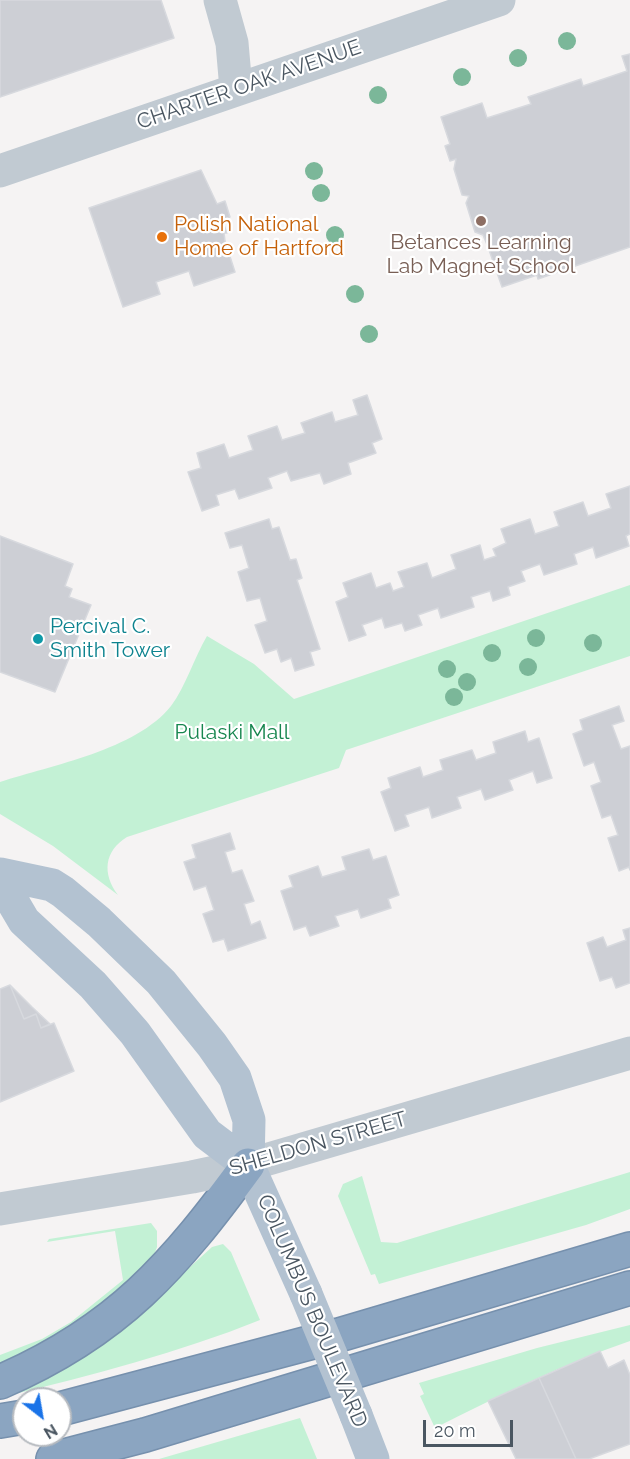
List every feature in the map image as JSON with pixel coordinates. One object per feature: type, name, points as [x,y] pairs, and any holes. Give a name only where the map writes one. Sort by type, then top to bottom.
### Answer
[{"type":"highway","points":[[0,1382],[69,1347],[139,1296],[185,1247],[248,1165]]},
{"type":"highway","points":[[452,1302],[518,1266],[630,1228]]},
{"type":"highway","points":[[72,1406],[242,1363],[630,1249]]},
{"type":"highway","points":[[53,1459],[168,1428],[628,1289]]},
{"type":"main road","name":"COLUMBUS BOULEVARD","points":[[0,874],[52,885],[63,892],[143,964],[212,1044],[239,1087],[249,1120],[248,1165],[306,1294],[373,1459]]},
{"type":"main road","name":"COLUMBUS BOULEVARD","points":[[0,880],[24,921],[93,985],[135,1033],[207,1134],[248,1165]]},
{"type":"street","points":[[220,0],[231,43],[236,88]]},
{"type":"street","name":"CHARTER OAK AVENUE","points":[[0,171],[236,88],[499,0]]},
{"type":"street","name":"SHELDON STREET","points":[[0,1209],[192,1177],[248,1165],[630,1053]]},
{"type":"green space","name":"Pulaski Mall","points":[[630,585],[630,656],[346,750],[339,768],[127,837],[114,849],[108,863],[109,879],[118,895],[53,846],[0,814],[0,782],[92,754],[137,734],[156,721],[176,698],[207,636],[254,664],[294,699]]},
{"type":"green space","points":[[630,1172],[630,1209],[586,1225],[379,1284],[375,1274],[371,1275],[338,1196],[343,1184],[362,1176],[381,1242],[397,1243]]},
{"type":"green space","points":[[151,1223],[157,1231],[157,1247],[154,1255],[137,1275],[86,1318],[0,1368],[0,1355],[42,1339],[71,1322],[123,1280],[115,1231],[47,1242],[49,1239]]},
{"type":"green space","points":[[223,1244],[231,1252],[260,1320],[166,1353],[103,1371],[42,1387],[21,1387],[137,1315],[212,1247]]},
{"type":"green space","points":[[630,1325],[630,1341],[555,1370],[435,1428],[420,1396],[424,1394],[419,1383],[537,1348]]},
{"type":"green space","points":[[300,1418],[317,1459],[159,1459]]},
{"type":"building","points":[[0,0],[161,0],[174,38],[0,97]]},
{"type":"building","points":[[630,54],[630,247],[538,279],[537,275],[502,287],[483,235],[475,232],[466,203],[469,196],[462,195],[454,169],[456,159],[450,161],[445,146],[450,144],[441,117],[482,103],[487,118],[531,104],[528,97],[581,79],[583,86],[627,71],[622,56]]},
{"type":"building","name":"Polish National Home of Hartford","points":[[201,170],[217,204],[225,201],[230,217],[222,220],[227,233],[224,233],[225,241],[235,272],[194,286],[189,271],[156,282],[160,294],[123,307],[89,208]]},
{"type":"building","points":[[367,395],[382,439],[372,443],[376,453],[348,463],[351,474],[324,484],[320,473],[291,481],[287,471],[268,478],[272,488],[239,499],[235,489],[216,495],[219,505],[202,511],[188,472],[201,468],[197,453],[224,444],[229,458],[253,450],[248,436],[277,426],[282,440],[305,433],[301,423],[332,412],[335,422],[358,415],[353,400]]},
{"type":"building","points":[[630,486],[630,534],[626,536],[629,546],[596,558],[593,547],[574,554],[577,564],[544,575],[540,564],[521,571],[525,581],[508,587],[510,595],[493,601],[490,591],[471,597],[474,607],[441,618],[438,608],[418,615],[422,625],[405,631],[402,623],[385,628],[382,618],[362,625],[366,635],[349,641],[336,602],[348,597],[343,583],[371,573],[376,588],[390,583],[393,591],[404,587],[398,572],[427,563],[432,578],[456,569],[451,555],[480,545],[484,560],[496,556],[493,549],[506,543],[501,529],[530,519],[535,534],[559,526],[554,512],[583,502],[588,516],[611,508],[606,494]]},
{"type":"building","points":[[269,519],[272,529],[279,527],[290,560],[296,559],[302,578],[297,580],[320,649],[310,652],[314,665],[295,671],[291,658],[281,662],[277,649],[265,653],[255,625],[267,621],[260,598],[247,601],[238,572],[249,568],[242,545],[230,548],[225,533]]},
{"type":"building","name":"Percival C. Smith Tower","points":[[0,536],[73,564],[65,586],[72,589],[69,597],[91,605],[55,692],[0,672]]},
{"type":"building","points":[[619,706],[624,721],[612,725],[621,749],[630,746],[630,870],[629,867],[619,871],[608,838],[618,835],[611,815],[602,818],[591,786],[601,782],[594,762],[584,766],[573,734],[583,730],[580,720]]},
{"type":"building","points":[[525,731],[528,742],[539,738],[552,778],[537,783],[533,771],[509,780],[513,790],[485,800],[481,789],[457,797],[461,808],[432,818],[429,807],[405,815],[409,826],[395,831],[381,792],[391,788],[388,778],[420,767],[423,777],[443,770],[440,760],[472,750],[476,760],[496,753],[493,742]]},
{"type":"building","points":[[230,833],[235,849],[225,852],[232,873],[242,870],[254,901],[244,904],[251,925],[260,921],[266,938],[228,951],[224,939],[213,942],[203,914],[214,910],[206,886],[194,890],[184,862],[196,858],[192,845]]},
{"type":"building","points":[[369,849],[373,860],[386,856],[399,895],[388,899],[391,908],[361,918],[358,909],[335,916],[339,926],[310,936],[306,926],[294,930],[281,891],[293,887],[289,876],[318,866],[322,877],[346,870],[342,857]]},
{"type":"building","points":[[630,928],[630,983],[616,988],[612,977],[600,981],[587,943],[603,937],[607,947],[626,940],[623,930]]},
{"type":"building","points":[[10,985],[24,1019],[36,1014],[41,1028],[54,1023],[74,1071],[0,1102],[0,989]]},
{"type":"building","points":[[10,985],[50,1024],[41,1028],[36,1014],[24,1019]]},
{"type":"building","points":[[600,1351],[608,1368],[624,1360],[630,1375],[630,1444],[589,1459],[576,1459],[539,1378]]},
{"type":"building","points":[[539,1378],[576,1459],[516,1459],[488,1401]]},
{"type":"place","name":"Betances Learning Lab Magnet School","points":[[481,221]]},
{"type":"place","name":"Polish National Home of Hartford","points":[[162,237]]},
{"type":"place","name":"Percival C. Smith Tower","points":[[38,639]]}]
